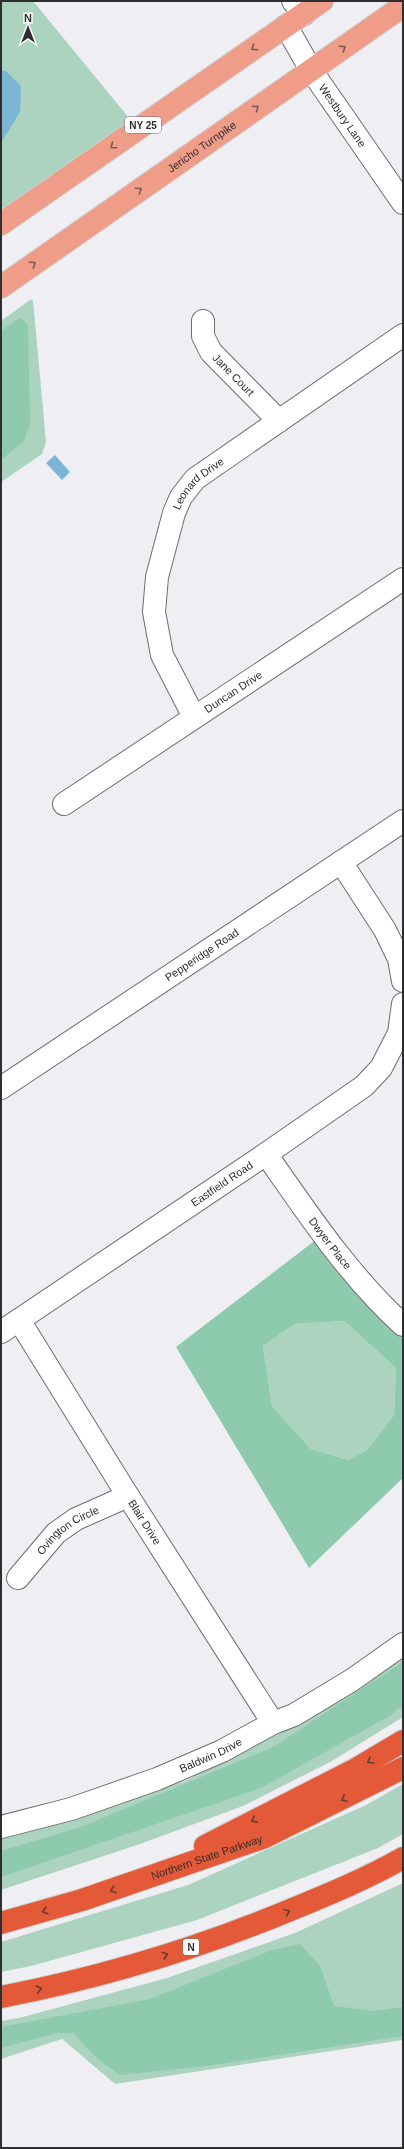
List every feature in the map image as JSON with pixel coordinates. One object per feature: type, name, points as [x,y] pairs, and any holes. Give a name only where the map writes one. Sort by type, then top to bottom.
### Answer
[{"type":"highway","points":[[144,1879],[259,1817],[356,1769],[403,1741]]},
{"type":"highway","name":"Northern State Parkway","points":[[1,1923],[82,1900],[265,1837],[403,1768]]},
{"type":"highway","name":"N","points":[[1,1997],[71,1982],[195,1946],[255,1925],[373,1875],[403,1858]]},
{"type":"highway","points":[[373,1875],[403,1864]]},
{"type":"main road","name":"NY 25","points":[[1,224],[286,26],[298,7],[322,1]]},
{"type":"main road","name":"Jericho Turnpike","points":[[1,287],[403,6]]},
{"type":"street","name":"Westbury Lane","points":[[286,26],[311,70],[403,203]]},
{"type":"street","name":"Jane Court","points":[[203,321],[203,336],[211,352],[279,421]]},
{"type":"street","name":"Leonard Drive","points":[[194,718],[162,655],[154,612],[157,577],[174,513],[181,497],[195,479],[403,335]]},
{"type":"street","name":"Duncan Drive","points":[[64,804],[403,579]]},
{"type":"street","name":"Pepperidge Road","points":[[1,1088],[403,821]]},
{"type":"street","points":[[341,862],[385,930],[399,959],[403,981]]},
{"type":"street","name":"Eastfield Road","points":[[1,1332],[266,1154],[364,1086],[381,1068],[399,1033],[403,1004]]},
{"type":"street","name":"Dwyer Place","points":[[266,1154],[307,1213],[350,1268],[403,1325]]},
{"type":"street","name":"Blair Drive","points":[[19,1320],[128,1496],[273,1723]]},
{"type":"street","name":"Ovington Circle","points":[[18,1578],[56,1533],[76,1519],[128,1496]]},
{"type":"street","name":"Baldwin Drive","points":[[1,1827],[71,1809],[158,1779],[222,1751],[273,1723],[294,1715],[352,1680],[403,1644]]},
{"type":"green space","points":[[1,1],[33,1],[138,129],[1,224]]},
{"type":"green space","points":[[30,300],[33,300],[46,442],[42,454],[1,482],[1,321]]},
{"type":"green space","points":[[20,318],[28,325],[30,424],[24,441],[1,460],[1,331]]},
{"type":"green space","points":[[317,1239],[388,1322],[403,1336],[403,1478],[309,1568],[176,1347]],"holes":[[[344,1321],[396,1368],[394,1415],[367,1450],[348,1460],[311,1449],[272,1406],[263,1346],[295,1324]]]},
{"type":"green space","points":[[344,1321],[396,1368],[394,1415],[367,1450],[348,1460],[311,1449],[272,1406],[263,1346],[295,1324]]},
{"type":"green space","points":[[403,1655],[403,1717],[332,1761],[243,1806],[140,1844],[1,1890],[1,1836],[16,1835],[185,1781],[288,1729]]},
{"type":"green space","points":[[403,1662],[403,1705],[391,1715],[261,1788],[1,1877],[1,1851],[81,1827],[273,1747]]},
{"type":"green space","points":[[403,1784],[403,1834],[378,1848],[197,1920],[31,1966],[1,1972],[1,1942],[188,1885],[366,1805]]},
{"type":"green space","points":[[403,1883],[403,2040],[115,2084],[62,2039],[1,2059],[1,2021],[19,2018],[167,1978],[295,1933]]},
{"type":"green space","points":[[300,1944],[320,1966],[334,2006],[375,2011],[403,2007],[403,2036],[207,2066],[120,2075],[99,2060],[73,2033],[57,2033],[1,2048],[1,2027],[150,1999],[272,1950]]},
{"type":"water","points":[[1,70],[6,71],[21,86],[20,112],[1,143]]},
{"type":"water","points":[[55,455],[70,472],[62,480],[46,463]]}]
